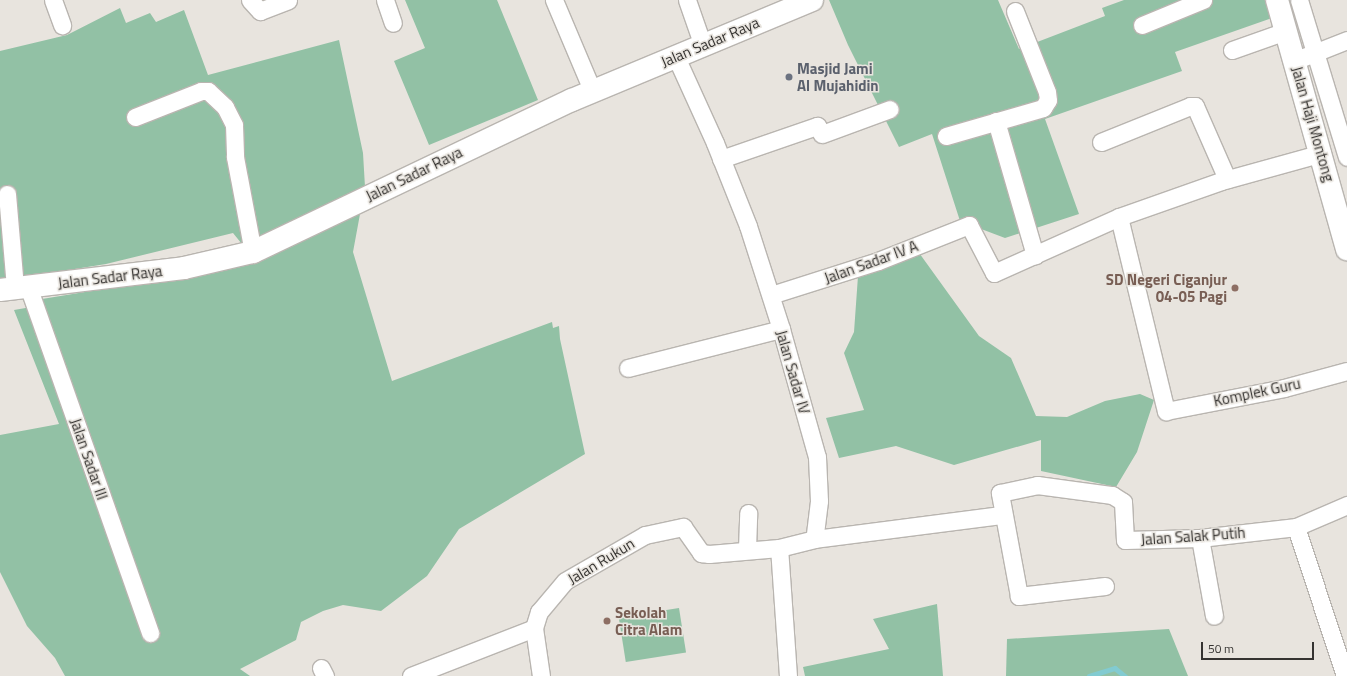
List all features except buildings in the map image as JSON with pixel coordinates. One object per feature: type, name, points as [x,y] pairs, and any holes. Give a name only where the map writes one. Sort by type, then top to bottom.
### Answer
[{"type":"street","points":[[53,0],[62,25]]},
{"type":"street","points":[[250,0],[260,11],[288,0]]},
{"type":"street","points":[[384,0],[393,23]]},
{"type":"street","points":[[554,0],[592,90]]},
{"type":"street","points":[[686,0],[703,46]]},
{"type":"street","name":"Jalan Sadar Raya","points":[[14,288],[184,268],[252,252],[367,205],[592,90],[703,46],[812,0]]},
{"type":"street","points":[[1142,25],[1204,0]]},
{"type":"street","name":"Jalan Haji Montong","points":[[1277,0],[1322,153],[1347,249]]},
{"type":"street","points":[[1299,0],[1347,157]]},
{"type":"street","points":[[946,136],[1043,108],[1048,100],[1047,92],[1015,10]]},
{"type":"street","points":[[1232,50],[1286,30]]},
{"type":"street","points":[[1295,60],[1347,40]]},
{"type":"street","name":"Jalan Sadar IV","points":[[676,57],[721,159],[748,226],[781,330],[817,457],[819,501],[814,539]]},
{"type":"street","points":[[135,117],[201,91],[208,91],[225,107],[234,125],[235,157],[252,252]]},
{"type":"street","points":[[1101,142],[1190,106],[1195,106],[1227,179]]},
{"type":"street","points":[[721,159],[817,126],[822,134],[890,109]]},
{"type":"street","points":[[996,121],[1035,255],[1119,216],[1227,179],[1322,153]]},
{"type":"street","name":"Jalan Sadar III","points":[[7,194],[14,288],[150,633]]},
{"type":"street","name":"Komplek Guru","points":[[1119,216],[1166,411],[1284,388],[1347,371]]},
{"type":"street","name":"Jalan Sadar IV A","points":[[770,295],[878,261],[969,225],[994,272],[1035,255]]},
{"type":"street","points":[[628,368],[781,330]]},
{"type":"street","name":"Jalan Salak Putih","points":[[1105,586],[1020,596],[1002,515],[1000,493],[1037,485],[1112,495],[1123,502],[1125,540],[1200,538],[1296,527],[1347,506]]},
{"type":"street","points":[[748,513],[747,550],[778,548],[814,539],[1002,515]]},
{"type":"street","name":"Jalan Rukun","points":[[534,628],[539,612],[565,581],[645,535],[683,527],[701,553],[747,550]]},
{"type":"street","points":[[1296,527],[1345,676]]},
{"type":"street","points":[[1200,538],[1214,616]]},
{"type":"street","points":[[778,548],[788,676]]},
{"type":"street","points":[[411,676],[534,628],[542,676]]},
{"type":"green space","points":[[405,0],[497,0],[538,100],[429,145],[394,61],[425,48]]},
{"type":"green space","points":[[829,0],[998,0],[1019,49],[1105,16],[1102,8],[1124,0],[1269,0],[1275,17],[1175,52],[1182,71],[1045,119],[1079,214],[1005,238],[960,221],[932,134],[899,147],[848,45]]},
{"type":"green space","points":[[120,8],[126,23],[150,13],[156,22],[184,10],[208,75],[339,40],[363,153],[365,187],[353,252],[392,381],[552,322],[553,328],[559,326],[560,339],[585,454],[459,529],[427,576],[381,611],[343,605],[323,611],[301,622],[296,640],[240,669],[250,676],[65,676],[55,658],[27,626],[0,572],[0,435],[59,424],[14,310],[43,305],[42,299],[183,276],[250,254],[233,233],[106,264],[0,281],[0,51],[67,35]]},
{"type":"green space","points":[[917,250],[979,336],[1011,358],[1036,416],[1067,417],[1105,401],[1140,394],[1154,400],[1137,452],[1116,487],[1041,471],[1041,440],[954,465],[896,446],[839,458],[826,418],[864,410],[844,353],[854,332],[858,276]]},
{"type":"green space","points":[[937,604],[943,676],[805,676],[803,667],[889,649],[873,619]]},
{"type":"green space","points":[[679,608],[686,652],[626,662],[619,618]]},
{"type":"green space","points":[[1169,629],[1188,676],[1006,676],[1007,639]]},
{"type":"waterway","points":[[1089,676],[1115,668],[1125,676]]},
{"type":"place","name":"Masjid Jami Al Mujahidin","points":[[789,77]]},
{"type":"place","name":"SD Negeri Ciganjur 04-05 Pagi","points":[[1235,288]]},
{"type":"place","name":"Sekolah Citra Alam","points":[[607,621]]}]
